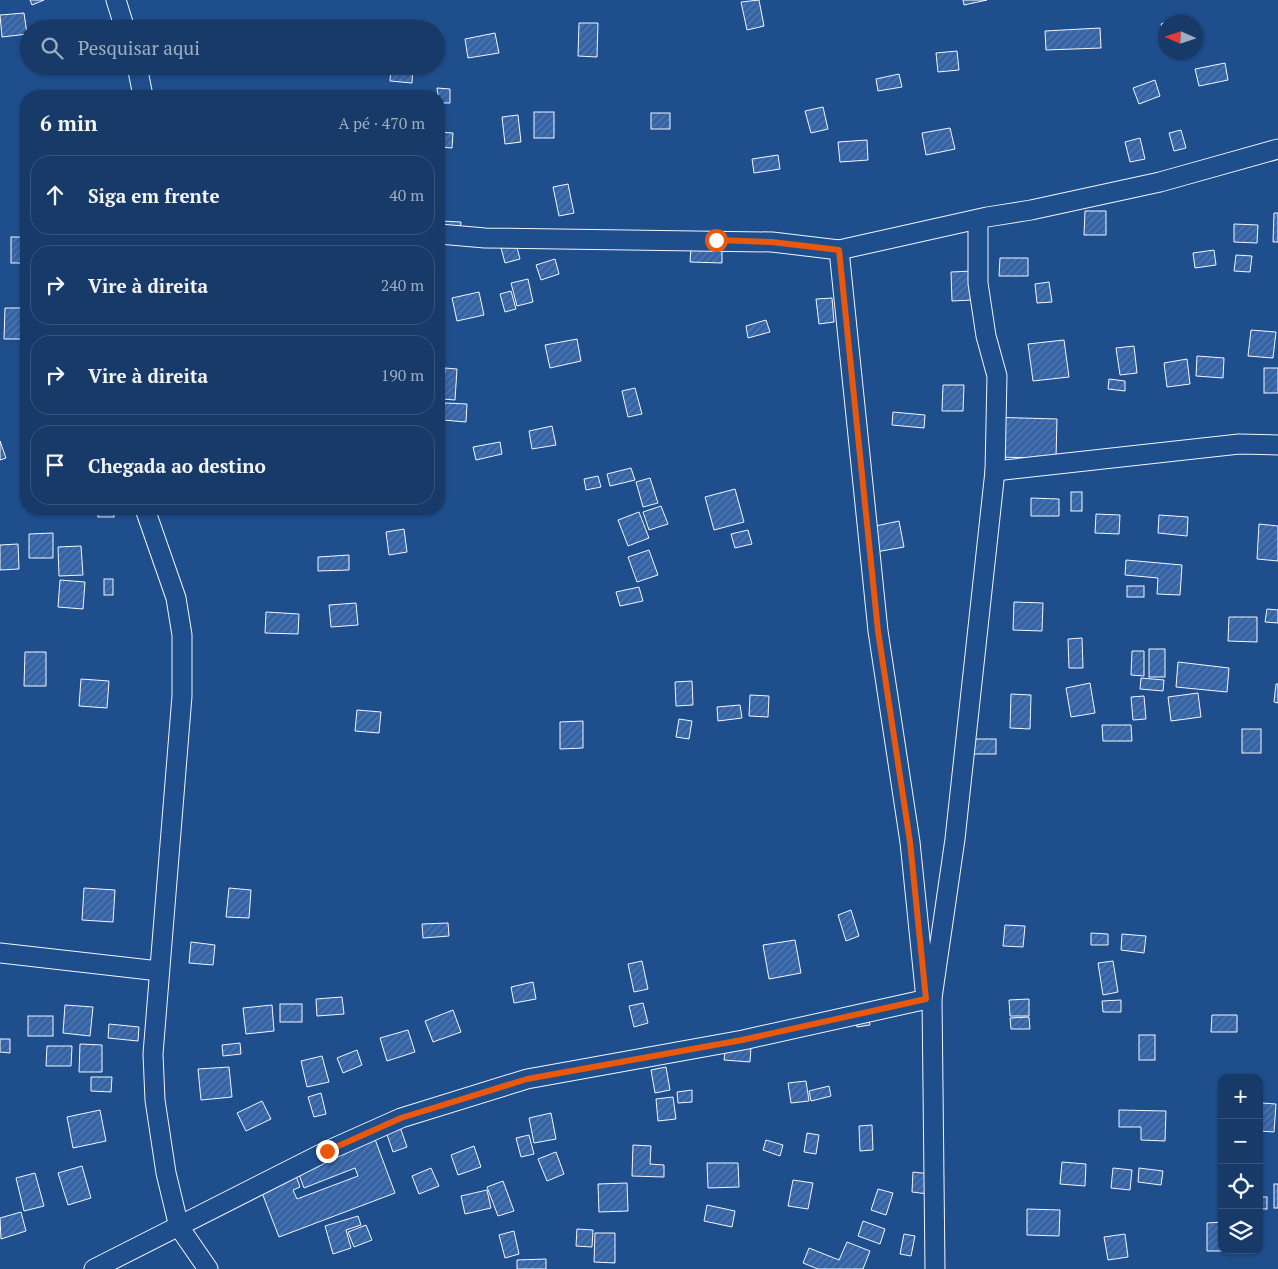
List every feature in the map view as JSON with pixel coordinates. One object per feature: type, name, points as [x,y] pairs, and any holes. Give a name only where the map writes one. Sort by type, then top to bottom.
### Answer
[{"type":"street","points":[[116,0],[122,20]]},
{"type":"street","points":[[138,75],[142,90]]},
{"type":"street","points":[[445,235],[486,238],[772,242],[839,250],[1160,182],[1278,149]]},
{"type":"street","points":[[929,998],[955,839],[994,471],[997,376],[986,336],[978,284],[978,220]]},
{"type":"street","points":[[839,250],[878,631],[910,842],[929,998],[935,1269]]},
{"type":"street","points":[[994,471],[1239,444],[1278,445]]},
{"type":"street","points":[[147,515],[176,598],[182,635],[182,696],[153,1054],[155,1100],[166,1173],[179,1227],[208,1269]]},
{"type":"street","points":[[0,953],[159,971]]},
{"type":"street","points":[[94,1269],[327,1151],[401,1118],[527,1079],[742,1040],[929,998]]},
{"type":"building","points":[[30,0],[44,0],[32,5]]},
{"type":"building","points":[[759,0],[764,26],[747,30],[741,2]]},
{"type":"building","points":[[963,0],[987,0],[964,5]]},
{"type":"building","points":[[24,13],[25,20],[20,20],[20,35],[2,37],[0,15]]},
{"type":"building","points":[[579,23],[598,23],[597,57],[578,56]]},
{"type":"building","points":[[1100,28],[1101,48],[1046,50],[1045,31]]},
{"type":"building","points":[[495,33],[499,53],[468,58],[465,39]]},
{"type":"building","points":[[957,51],[959,70],[938,72],[936,53]]},
{"type":"building","points":[[1225,63],[1228,80],[1199,86],[1195,69]]},
{"type":"building","points":[[899,74],[902,87],[878,91],[876,79]]},
{"type":"building","points":[[390,75],[412,75],[412,83],[390,81]]},
{"type":"building","points":[[1155,80],[1160,96],[1139,104],[1133,88]]},
{"type":"building","points":[[437,88],[450,89],[450,103],[445,103],[445,90],[437,90]]},
{"type":"building","points":[[823,107],[828,129],[811,133],[805,111]]},
{"type":"building","points":[[534,112],[554,112],[554,138],[534,138]]},
{"type":"building","points":[[651,113],[670,113],[670,129],[651,129]]},
{"type":"building","points":[[518,115],[521,142],[505,144],[502,117]]},
{"type":"building","points":[[950,128],[955,149],[926,155],[922,133]]},
{"type":"building","points":[[1181,130],[1186,148],[1174,151],[1169,133]]},
{"type":"building","points":[[445,132],[453,133],[452,148],[445,147]]},
{"type":"building","points":[[1140,138],[1145,159],[1130,162],[1125,142]]},
{"type":"building","points":[[867,140],[868,160],[840,162],[838,142]]},
{"type":"building","points":[[778,155],[780,169],[754,173],[752,159]]},
{"type":"building","points":[[568,184],[574,213],[559,216],[553,187]]},
{"type":"building","points":[[1085,211],[1106,211],[1106,235],[1084,235]]},
{"type":"building","points":[[1274,213],[1278,213],[1278,242],[1273,242]]},
{"type":"building","points":[[445,221],[461,222],[459,244],[445,243]]},
{"type":"building","points":[[1234,224],[1258,225],[1257,243],[1234,242]]},
{"type":"building","points":[[514,236],[520,259],[505,263],[499,240]]},
{"type":"building","points":[[11,237],[20,237],[20,263],[11,263]]},
{"type":"building","points":[[691,247],[722,248],[722,263],[690,262]]},
{"type":"building","points":[[1214,250],[1216,265],[1195,268],[1193,253]]},
{"type":"building","points":[[1236,255],[1252,256],[1250,272],[1234,271]]},
{"type":"building","points":[[1000,258],[1028,258],[1028,276],[999,276]]},
{"type":"building","points":[[555,259],[559,274],[541,280],[536,265]]},
{"type":"building","points":[[973,271],[973,300],[952,301],[951,272]]},
{"type":"building","points":[[528,279],[533,302],[517,306],[511,283]]},
{"type":"building","points":[[1049,282],[1052,302],[1037,303],[1035,284]]},
{"type":"building","points":[[511,291],[516,309],[505,312],[500,294]]},
{"type":"building","points":[[479,292],[484,315],[457,321],[452,298]]},
{"type":"building","points":[[832,298],[834,322],[819,324],[816,299]]},
{"type":"building","points":[[5,308],[20,308],[20,339],[4,339]]},
{"type":"building","points":[[766,320],[770,332],[748,338],[746,326]]},
{"type":"building","points":[[1251,330],[1276,332],[1273,358],[1248,356]]},
{"type":"building","points":[[577,339],[581,361],[550,368],[545,345]]},
{"type":"building","points":[[1064,340],[1069,377],[1033,381],[1028,344]]},
{"type":"building","points":[[1134,346],[1137,373],[1120,375],[1116,348]]},
{"type":"building","points":[[1197,356],[1224,358],[1223,378],[1196,376]]},
{"type":"building","points":[[1187,359],[1190,384],[1167,387],[1164,363]]},
{"type":"building","points":[[445,368],[457,369],[455,400],[445,399]]},
{"type":"building","points":[[1264,368],[1278,368],[1278,393],[1264,393]]},
{"type":"building","points":[[1109,379],[1125,381],[1125,391],[1108,389]]},
{"type":"building","points":[[943,385],[964,385],[963,411],[942,411]]},
{"type":"building","points":[[635,388],[642,414],[628,417],[622,391]]},
{"type":"building","points":[[445,403],[467,404],[466,422],[445,420]]},
{"type":"building","points":[[893,412],[925,415],[924,428],[892,425]]},
{"type":"building","points":[[987,417],[1057,419],[1056,458],[986,457]]},
{"type":"building","points":[[552,426],[556,445],[532,449],[529,431]]},
{"type":"building","points":[[0,441],[6,458],[0,460]]},
{"type":"building","points":[[500,442],[502,454],[476,460],[473,447]]},
{"type":"building","points":[[631,468],[635,480],[610,486],[607,474]]},
{"type":"building","points":[[598,476],[601,487],[586,490],[584,479]]},
{"type":"building","points":[[650,478],[658,503],[643,507],[636,482]]},
{"type":"building","points":[[735,489],[744,522],[714,530],[705,497]]},
{"type":"building","points":[[1071,492],[1082,492],[1082,511],[1071,511]]},
{"type":"building","points":[[1031,498],[1059,499],[1059,516],[1031,516]]},
{"type":"building","points":[[661,506],[668,524],[649,530],[643,512]]},
{"type":"building","points":[[639,512],[649,538],[628,546],[618,520]]},
{"type":"building","points":[[1096,514],[1120,515],[1119,534],[1095,533]]},
{"type":"building","points":[[98,515],[114,515],[114,517],[98,517]]},
{"type":"building","points":[[1159,515],[1188,517],[1187,536],[1158,533]]},
{"type":"building","points":[[899,521],[904,547],[876,552],[871,527]]},
{"type":"building","points":[[1259,524],[1278,526],[1278,561],[1257,559]]},
{"type":"building","points":[[404,529],[407,552],[389,555],[386,532]]},
{"type":"building","points":[[748,530],[752,544],[735,548],[731,534]]},
{"type":"building","points":[[53,533],[53,558],[29,558],[29,534]]},
{"type":"building","points":[[18,544],[19,569],[0,570],[0,545]]},
{"type":"building","points":[[81,546],[83,575],[59,576],[58,547]]},
{"type":"building","points":[[649,550],[658,575],[637,582],[628,557]]},
{"type":"building","points":[[349,555],[349,570],[318,571],[318,557]]},
{"type":"building","points":[[1126,560],[1182,565],[1180,595],[1157,594],[1158,578],[1125,575]]},
{"type":"building","points":[[104,579],[113,579],[113,595],[104,595]]},
{"type":"building","points":[[60,580],[85,582],[83,609],[58,607]]},
{"type":"building","points":[[1127,586],[1144,586],[1144,597],[1127,597]]},
{"type":"building","points":[[639,587],[643,601],[620,606],[616,592]]},
{"type":"building","points":[[1014,602],[1043,603],[1042,631],[1013,630]]},
{"type":"building","points":[[356,603],[358,625],[331,627],[329,605]]},
{"type":"building","points":[[1267,609],[1278,610],[1278,623],[1265,622]]},
{"type":"building","points":[[266,612],[299,614],[298,634],[265,633]]},
{"type":"building","points":[[1229,617],[1257,617],[1257,642],[1228,641]]},
{"type":"building","points":[[1082,638],[1083,668],[1069,668],[1068,639]]},
{"type":"building","points":[[1149,649],[1165,649],[1165,677],[1149,677]]},
{"type":"building","points":[[1132,651],[1144,651],[1144,676],[1131,675]]},
{"type":"building","points":[[25,652],[46,652],[46,686],[24,686]]},
{"type":"building","points":[[1178,662],[1229,668],[1227,692],[1176,687]]},
{"type":"building","points":[[1141,678],[1164,680],[1163,691],[1140,689]]},
{"type":"building","points":[[81,679],[109,681],[107,708],[79,706]]},
{"type":"building","points":[[692,681],[693,705],[676,706],[675,682]]},
{"type":"building","points":[[1090,683],[1095,713],[1071,717],[1066,688]]},
{"type":"building","points":[[1276,684],[1278,684],[1278,703],[1274,702]]},
{"type":"building","points":[[1198,693],[1201,717],[1171,721],[1168,697]]},
{"type":"building","points":[[1011,694],[1031,695],[1030,729],[1010,728]]},
{"type":"building","points":[[750,695],[769,696],[768,717],[749,716]]},
{"type":"building","points":[[1144,696],[1146,719],[1133,720],[1131,697]]},
{"type":"building","points":[[740,705],[742,718],[718,721],[717,707]]},
{"type":"building","points":[[357,710],[381,712],[379,733],[355,731]]},
{"type":"building","points":[[679,719],[692,721],[689,739],[676,737]]},
{"type":"building","points":[[583,721],[583,748],[560,749],[560,722]]},
{"type":"building","points":[[1102,725],[1131,725],[1132,741],[1103,741]]},
{"type":"building","points":[[1242,729],[1261,729],[1261,753],[1242,753]]},
{"type":"building","points":[[970,739],[996,739],[996,754],[970,754]]},
{"type":"building","points":[[84,888],[115,890],[113,922],[82,920]]},
{"type":"building","points":[[229,888],[251,890],[249,918],[226,917]]},
{"type":"building","points":[[851,910],[859,936],[846,941],[838,915]]},
{"type":"building","points":[[448,923],[449,936],[423,938],[422,924]]},
{"type":"building","points":[[1005,925],[1025,926],[1023,947],[1003,946]]},
{"type":"building","points":[[1091,933],[1108,934],[1108,945],[1091,945]]},
{"type":"building","points":[[1122,934],[1146,936],[1144,953],[1121,950]]},
{"type":"building","points":[[795,940],[801,973],[769,979],[763,945]]},
{"type":"building","points":[[191,942],[215,945],[213,965],[189,963]]},
{"type":"building","points":[[642,961],[648,989],[634,992],[628,964]]},
{"type":"building","points":[[1113,961],[1118,992],[1103,995],[1098,963]]},
{"type":"building","points":[[533,982],[536,999],[514,1003],[511,987]]},
{"type":"building","points":[[342,997],[344,1014],[317,1016],[316,999]]},
{"type":"building","points":[[1029,999],[1029,1016],[1010,1016],[1009,1000]]},
{"type":"building","points":[[1121,1000],[1121,1012],[1103,1012],[1102,1001]]},
{"type":"building","points":[[643,1003],[648,1023],[634,1027],[629,1006]]},
{"type":"building","points":[[280,1004],[302,1004],[302,1022],[280,1022]]},
{"type":"building","points":[[65,1005],[93,1007],[90,1036],[63,1033]]},
{"type":"building","points":[[272,1005],[274,1031],[246,1034],[243,1008]]},
{"type":"building","points":[[453,1010],[461,1032],[433,1042],[425,1021]]},
{"type":"building","points":[[867,1011],[870,1025],[857,1027],[855,1014]]},
{"type":"building","points":[[1212,1015],[1237,1015],[1237,1032],[1211,1032]]},
{"type":"building","points":[[28,1016],[53,1016],[53,1036],[28,1036]]},
{"type":"building","points":[[1029,1017],[1030,1029],[1011,1029],[1010,1018]]},
{"type":"building","points":[[109,1024],[139,1027],[138,1041],[108,1038]]},
{"type":"building","points":[[408,1030],[415,1052],[387,1061],[380,1038]]},
{"type":"building","points":[[1139,1035],[1155,1035],[1155,1060],[1139,1060]]},
{"type":"building","points":[[0,1039],[10,1039],[10,1053],[0,1052]]},
{"type":"building","points":[[240,1043],[241,1054],[223,1056],[222,1045]]},
{"type":"building","points":[[80,1044],[102,1045],[102,1072],[79,1072]]},
{"type":"building","points":[[726,1045],[751,1047],[750,1062],[724,1060]]},
{"type":"building","points":[[47,1046],[72,1046],[71,1066],[46,1066]]},
{"type":"building","points":[[357,1050],[362,1065],[343,1073],[337,1058]]},
{"type":"building","points":[[322,1056],[329,1082],[307,1087],[301,1061]]},
{"type":"building","points":[[229,1067],[232,1097],[201,1100],[198,1069]]},
{"type":"building","points":[[666,1067],[670,1090],[655,1093],[651,1070]]},
{"type":"building","points":[[91,1077],[112,1077],[111,1092],[91,1091]]},
{"type":"building","points":[[806,1081],[809,1101],[791,1103],[788,1083]]},
{"type":"building","points":[[829,1086],[831,1096],[811,1101],[809,1091]]},
{"type":"building","points":[[692,1090],[692,1102],[678,1103],[677,1092]]},
{"type":"building","points":[[321,1093],[326,1114],[314,1117],[308,1097]]},
{"type":"building","points":[[673,1097],[676,1119],[658,1121],[656,1099]]},
{"type":"building","points":[[262,1101],[271,1119],[246,1131],[237,1113]]},
{"type":"building","points":[[1263,1103],[1276,1104],[1274,1132],[1263,1131]]},
{"type":"building","points":[[100,1110],[106,1141],[73,1148],[67,1117]]},
{"type":"building","points":[[1119,1110],[1166,1111],[1165,1141],[1141,1140],[1141,1127],[1119,1127]]},
{"type":"building","points":[[551,1113],[556,1139],[534,1143],[529,1118]]},
{"type":"building","points":[[398,1121],[407,1147],[393,1152],[384,1126]]},
{"type":"building","points":[[872,1125],[873,1150],[860,1151],[859,1126]]},
{"type":"building","points":[[372,1131],[395,1193],[279,1237],[257,1180],[293,1167],[300,1187],[293,1190],[297,1199],[358,1176],[355,1168],[304,1188],[294,1161]]},
{"type":"building","points":[[807,1133],[819,1135],[816,1154],[804,1152]]},
{"type":"building","points":[[529,1135],[534,1154],[521,1157],[516,1138]]},
{"type":"building","points":[[766,1140],[783,1145],[780,1156],[763,1150]]},
{"type":"building","points":[[633,1145],[651,1146],[650,1164],[664,1165],[664,1177],[632,1176]]},
{"type":"building","points":[[474,1146],[481,1167],[458,1175],[451,1155]]},
{"type":"building","points":[[556,1152],[564,1174],[547,1181],[538,1159]]},
{"type":"building","points":[[1062,1162],[1086,1164],[1085,1186],[1060,1184]]},
{"type":"building","points":[[707,1163],[738,1163],[739,1187],[708,1188]]},
{"type":"building","points":[[82,1166],[91,1198],[68,1205],[58,1173]]},
{"type":"building","points":[[431,1168],[439,1186],[419,1194],[412,1176]]},
{"type":"building","points":[[1113,1168],[1132,1170],[1130,1190],[1111,1188]]},
{"type":"building","points":[[1139,1168],[1163,1171],[1161,1185],[1138,1182]]},
{"type":"building","points":[[913,1172],[930,1174],[928,1194],[912,1192]]},
{"type":"building","points":[[35,1173],[44,1206],[24,1211],[16,1178]]},
{"type":"building","points":[[793,1180],[813,1183],[808,1209],[788,1206]]},
{"type":"building","points":[[503,1181],[514,1211],[498,1216],[487,1187]]},
{"type":"building","points":[[627,1183],[628,1211],[599,1212],[598,1184]]},
{"type":"building","points":[[1274,1184],[1278,1184],[1278,1208],[1274,1208]]},
{"type":"building","points":[[878,1189],[893,1193],[886,1215],[871,1210]]},
{"type":"building","points":[[487,1190],[491,1208],[465,1214],[461,1196]]},
{"type":"building","points":[[1263,1197],[1267,1197],[1267,1209],[1263,1209]]},
{"type":"building","points":[[707,1205],[735,1211],[732,1227],[704,1221]]},
{"type":"building","points":[[1027,1209],[1060,1210],[1059,1236],[1027,1235]]},
{"type":"building","points":[[21,1212],[26,1231],[1,1239],[0,1218]]},
{"type":"building","points":[[358,1216],[361,1225],[346,1230],[351,1248],[333,1254],[325,1226]]},
{"type":"building","points":[[863,1221],[885,1229],[880,1244],[858,1236]]},
{"type":"building","points":[[1218,1222],[1218,1251],[1207,1251],[1207,1223]]},
{"type":"building","points":[[366,1225],[372,1240],[354,1247],[348,1232]]},
{"type":"building","points":[[577,1229],[593,1230],[592,1247],[576,1246]]},
{"type":"building","points":[[514,1231],[519,1254],[505,1258],[499,1235]]},
{"type":"building","points":[[595,1233],[615,1233],[615,1263],[594,1262]]},
{"type":"building","points":[[904,1234],[915,1236],[911,1256],[900,1254]]},
{"type":"building","points":[[1125,1234],[1128,1257],[1108,1260],[1104,1237]]},
{"type":"building","points":[[847,1242],[870,1251],[863,1269],[818,1269],[803,1263],[809,1248],[839,1260]]},
{"type":"building","points":[[546,1259],[546,1269],[517,1269],[517,1260]]},
{"type":"route","points":[[327,1151],[401,1118],[527,1079],[742,1040],[926,999],[910,842],[878,631],[862,458],[839,250],[772,242],[716,240]]}]
